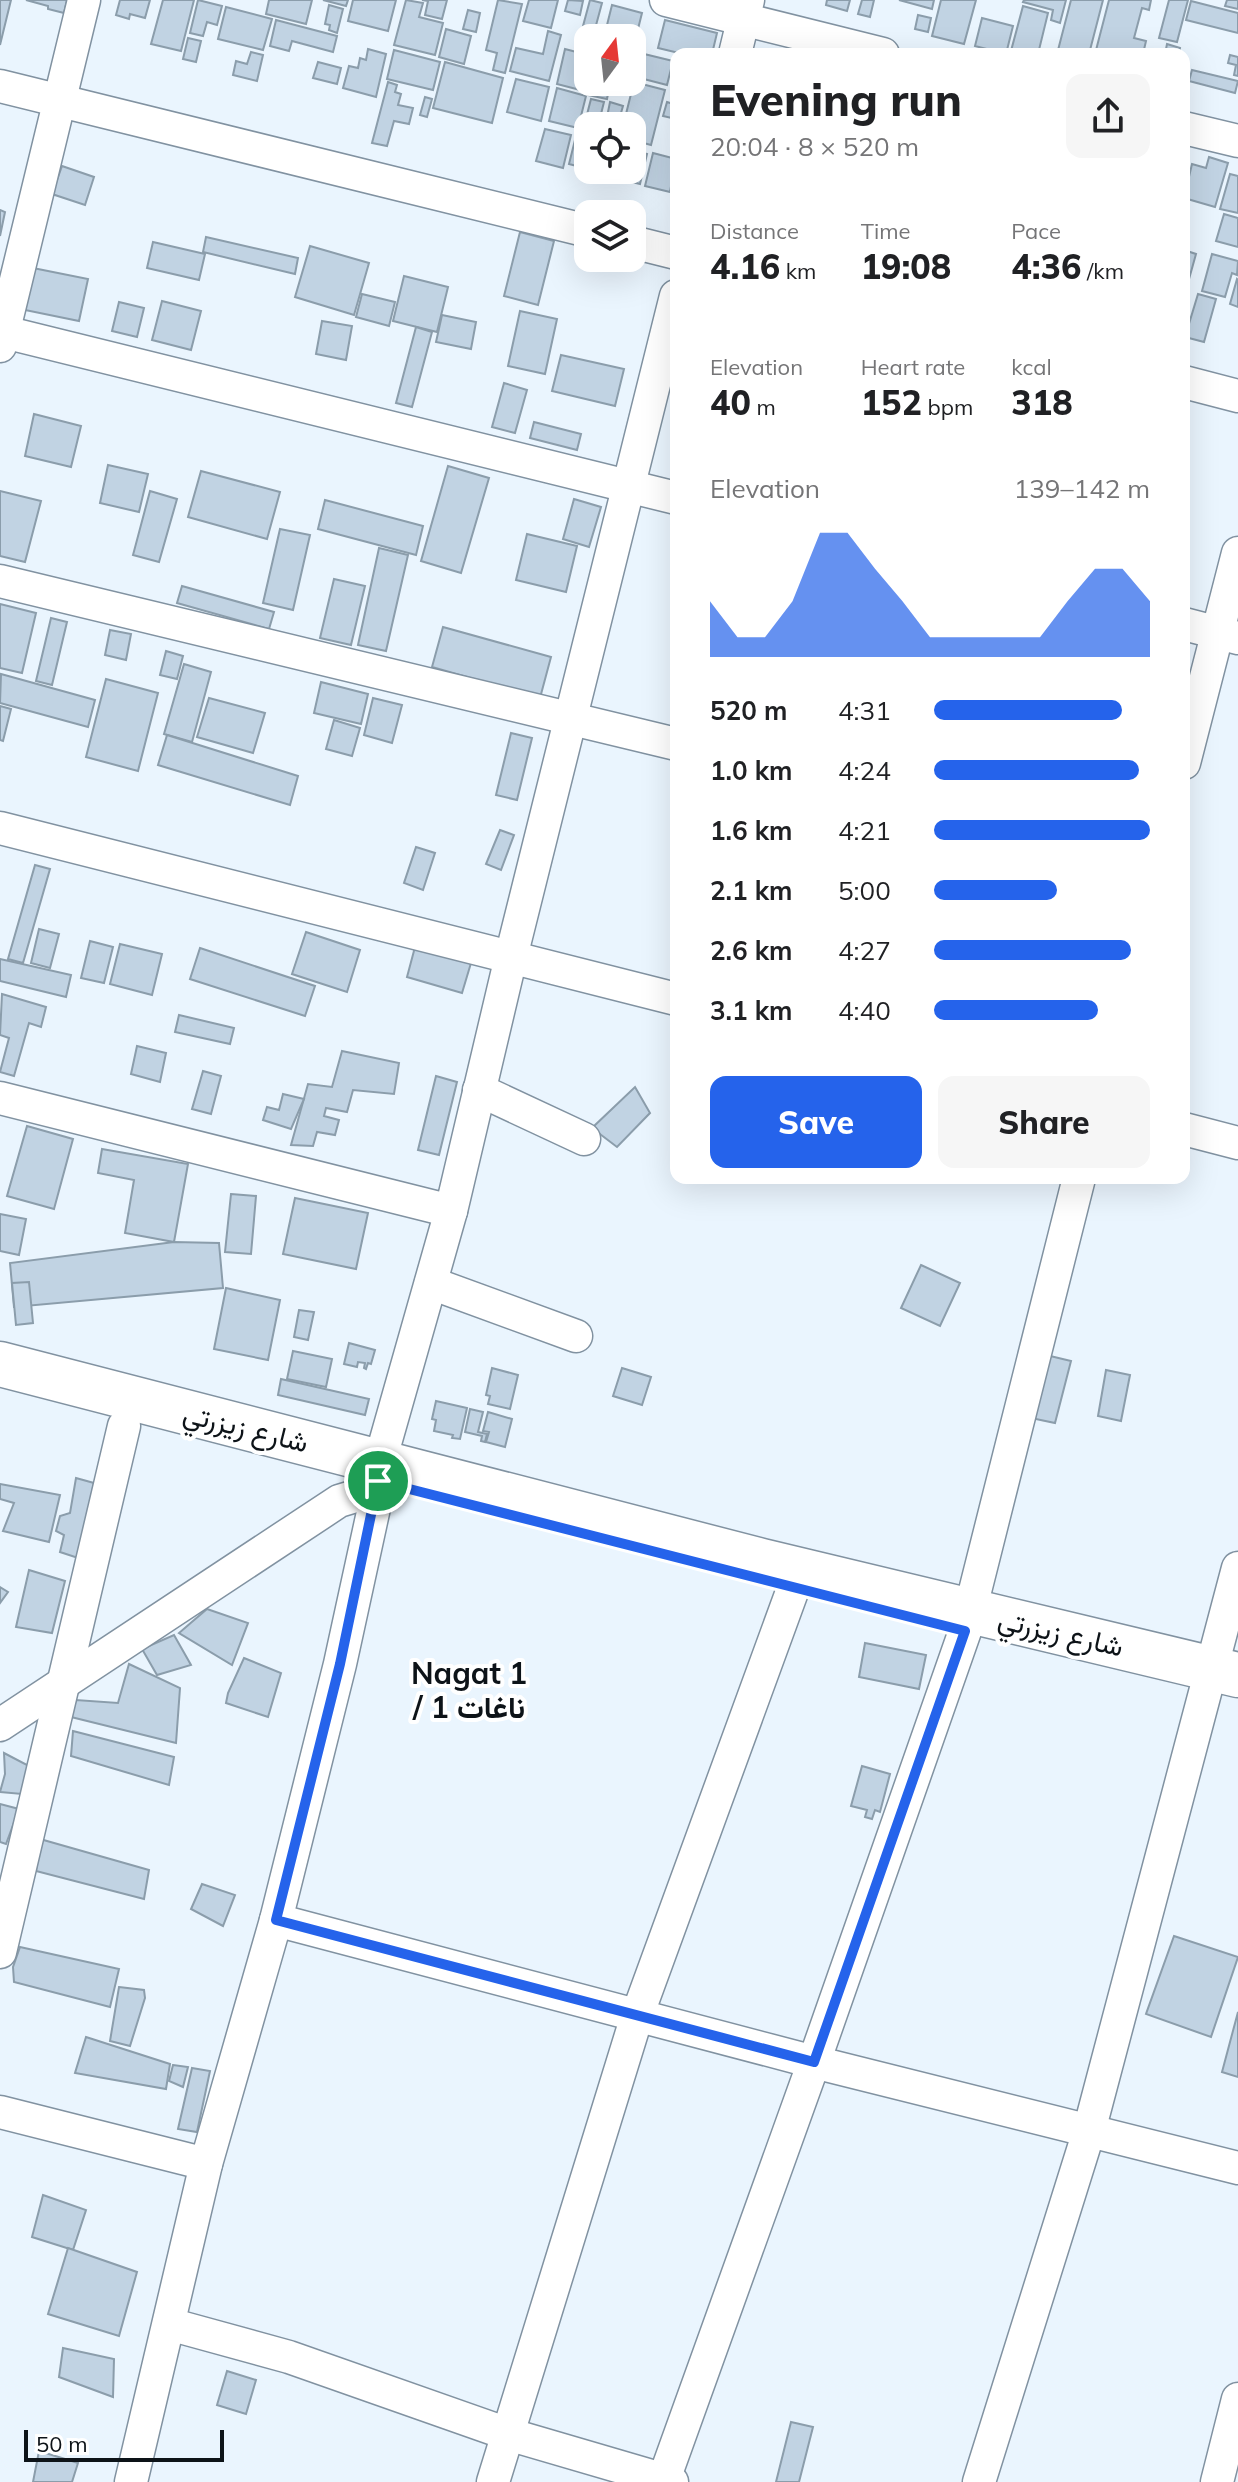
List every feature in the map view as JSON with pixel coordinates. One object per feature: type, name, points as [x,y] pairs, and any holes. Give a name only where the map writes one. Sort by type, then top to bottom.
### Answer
[{"type":"street","points":[[84,0],[1,336],[670,497]]},
{"type":"street","points":[[666,0],[745,10],[864,48]]},
{"type":"street","points":[[736,48],[745,10]]},
{"type":"street","points":[[0,86],[574,228]]},
{"type":"street","points":[[1190,129],[1238,141]]},
{"type":"street","points":[[646,246],[670,252]]},
{"type":"street","points":[[131,2482],[206,2164],[276,1920],[340,1664],[378,1478],[451,1211],[670,319]]},
{"type":"street","points":[[1190,384],[1238,396]]},
{"type":"street","points":[[1190,746],[1228,636],[1238,553]]},
{"type":"street","points":[[0,581],[670,743]]},
{"type":"street","points":[[1190,626],[1228,636]]},
{"type":"street","points":[[0,828],[670,997]]},
{"type":"street","points":[[479,1090],[584,1139]]},
{"type":"street","points":[[0,1098],[451,1211]]},
{"type":"street","points":[[1190,1131],[1238,1143]]},
{"type":"street","points":[[169,2324],[289,2357],[508,2434],[666,2481],[967,1621],[1077,1184]]},
{"type":"street","points":[[431,1283],[576,1336]]},
{"type":"street","name":"شارع زيزرتي","points":[[0,1364],[378,1478],[793,1589],[967,1621]]},
{"type":"street","name":"شارع زيزرتي","points":[[0,1394],[124,1426],[747,1557],[967,1621],[1223,1685]]},
{"type":"street","points":[[0,1952],[124,1426]]},
{"type":"street","points":[[0,1725],[339,1501],[362,1494],[378,1478]]},
{"type":"street","points":[[979,2482],[1089,2131],[1223,1685],[1238,1568]]},
{"type":"street","points":[[493,2482],[637,2016],[793,1589]]},
{"type":"street","points":[[276,1920],[814,2062],[1238,2168]]},
{"type":"street","points":[[0,2112],[206,2164]]},
{"type":"street","points":[[1217,2482],[1238,2399]]},
{"type":"building","points":[[0,0],[11,0],[0,45]]},
{"type":"building","points":[[26,0],[67,0],[64,13]]},
{"type":"building","points":[[120,0],[150,0],[145,18],[130,14],[129,19],[116,15]]},
{"type":"building","points":[[163,0],[194,0],[181,51],[151,44]]},
{"type":"building","points":[[198,0],[222,6],[217,25],[207,22],[203,36],[190,33]]},
{"type":"building","points":[[269,0],[312,0],[306,24],[266,14]]},
{"type":"building","points":[[323,0],[348,0],[346,6]]},
{"type":"building","points":[[353,0],[396,0],[388,31],[348,21]]},
{"type":"building","points":[[406,0],[423,3],[419,17],[443,23],[435,55],[394,45]]},
{"type":"building","points":[[422,0],[447,0],[442,19],[425,15],[428,1]]},
{"type":"building","points":[[498,0],[522,4],[505,73],[493,70],[497,53],[486,50]]},
{"type":"building","points":[[529,0],[558,0],[551,28],[523,21]]},
{"type":"building","points":[[568,0],[583,1],[580,15],[565,11]]},
{"type":"building","points":[[590,0],[602,3],[596,24],[584,24]]},
{"type":"building","points":[[827,0],[850,0],[847,11],[826,5]]},
{"type":"building","points":[[862,0],[874,0],[870,17],[858,14]]},
{"type":"building","points":[[899,0],[934,0],[932,9]]},
{"type":"building","points":[[941,0],[976,0],[964,44],[932,36]]},
{"type":"building","points":[[1024,0],[1066,0],[1060,23],[1051,20],[1053,10]]},
{"type":"building","points":[[1071,0],[1103,0],[1091,48],[1059,48]]},
{"type":"building","points":[[1109,0],[1151,0],[1149,10],[1142,8],[1134,38],[1146,41],[1144,48],[1097,48]]},
{"type":"building","points":[[1169,0],[1188,0],[1177,42],[1159,38]]},
{"type":"building","points":[[1227,0],[1238,0],[1238,9],[1225,6]]},
{"type":"building","points":[[1191,1],[1238,13],[1238,33],[1186,20]]},
{"type":"building","points":[[329,5],[343,9],[337,33],[325,24]]},
{"type":"building","points":[[612,5],[642,13],[639,24],[607,24]]},
{"type":"building","points":[[1023,6],[1048,13],[1039,48],[1012,48]]},
{"type":"building","points":[[226,7],[272,19],[263,50],[218,39]]},
{"type":"building","points":[[468,10],[480,13],[476,32],[463,29]]},
{"type":"building","points":[[918,15],[931,18],[928,32],[915,29]]},
{"type":"building","points":[[982,18],[1013,26],[1008,48],[975,46]]},
{"type":"building","points":[[276,20],[337,36],[333,52],[292,41],[289,51],[270,46]]},
{"type":"building","points":[[665,20],[717,33],[713,48],[670,48],[670,51],[658,48]]},
{"type":"building","points":[[446,29],[471,36],[464,64],[439,57]]},
{"type":"building","points":[[548,31],[561,35],[549,81],[510,71],[516,48],[543,54]]},
{"type":"building","points":[[188,38],[201,41],[196,62],[183,59]]},
{"type":"building","points":[[368,49],[386,54],[376,97],[343,88],[349,66],[358,68],[360,58],[366,60]]},
{"type":"building","points":[[565,49],[574,51],[574,88],[557,84]]},
{"type":"building","points":[[394,50],[440,62],[433,90],[387,79]]},
{"type":"building","points":[[251,52],[263,55],[257,81],[233,75],[236,61],[247,64]]},
{"type":"building","points":[[646,54],[670,60],[667,85],[646,80]]},
{"type":"building","points":[[1230,55],[1238,57],[1238,76],[1234,75],[1236,65],[1228,63]]},
{"type":"building","points":[[318,62],[341,68],[337,84],[313,78]]},
{"type":"building","points":[[445,62],[503,78],[492,123],[433,108]]},
{"type":"building","points":[[1192,70],[1238,81],[1235,93],[1190,81]]},
{"type":"building","points":[[516,79],[549,87],[541,121],[507,112]]},
{"type":"building","points":[[388,82],[397,85],[395,92],[401,94],[398,105],[413,108],[409,124],[394,121],[387,146],[372,143]]},
{"type":"building","points":[[646,85],[665,90],[651,145],[646,144],[646,112],[626,112],[630,96],[646,96]]},
{"type":"building","points":[[557,88],[574,93],[574,96],[586,96],[582,112],[574,112],[574,127],[549,121]]},
{"type":"building","points":[[425,97],[432,99],[427,117],[420,115]]},
{"type":"building","points":[[591,99],[604,102],[602,112],[588,112]]},
{"type":"building","points":[[610,102],[623,106],[621,112],[608,112]]},
{"type":"building","points":[[667,102],[670,103],[670,118],[663,116]]},
{"type":"building","points":[[545,129],[571,135],[563,168],[536,161]]},
{"type":"building","points":[[574,144],[574,165],[569,164]]},
{"type":"building","points":[[653,153],[670,157],[670,192],[645,186]]},
{"type":"building","points":[[1209,157],[1228,163],[1215,207],[1190,200],[1192,164],[1206,168]]},
{"type":"building","points":[[62,166],[94,177],[85,205],[52,194]]},
{"type":"building","points":[[1230,174],[1238,176],[1238,213],[1220,209]]},
{"type":"building","points":[[0,210],[5,212],[0,236]]},
{"type":"building","points":[[1224,214],[1238,218],[1238,247],[1216,241]]},
{"type":"building","points":[[520,232],[554,241],[538,305],[504,296]]},
{"type":"building","points":[[206,237],[298,258],[295,274],[203,252]]},
{"type":"building","points":[[153,242],[205,254],[199,280],[147,268]]},
{"type":"building","points":[[310,246],[369,263],[354,315],[295,297]]},
{"type":"building","points":[[1190,252],[1196,254],[1190,276]]},
{"type":"building","points":[[1212,254],[1238,261],[1237,275],[1232,273],[1225,297],[1202,291]]},
{"type":"building","points":[[33,268],[88,279],[79,321],[25,310]]},
{"type":"building","points":[[404,276],[448,287],[437,332],[393,321]]},
{"type":"building","points":[[1238,280],[1238,307],[1230,304]]},
{"type":"building","points":[[362,294],[395,302],[389,326],[356,317]]},
{"type":"building","points":[[1198,294],[1216,299],[1204,342],[1190,338],[1190,320]]},
{"type":"building","points":[[162,301],[201,311],[191,350],[152,340]]},
{"type":"building","points":[[119,302],[144,308],[137,337],[112,331]]},
{"type":"building","points":[[520,311],[557,319],[545,374],[508,366]]},
{"type":"building","points":[[442,315],[476,322],[471,349],[436,342]]},
{"type":"building","points":[[322,321],[352,326],[346,360],[316,354]]},
{"type":"building","points":[[416,327],[432,332],[412,407],[396,403]]},
{"type":"building","points":[[561,355],[624,369],[615,406],[552,391]]},
{"type":"building","points":[[504,383],[527,390],[515,433],[492,427]]},
{"type":"building","points":[[34,414],[81,426],[71,467],[25,456]]},
{"type":"building","points":[[534,422],[581,434],[577,450],[530,438]]},
{"type":"building","points":[[108,465],[148,474],[139,512],[100,503]]},
{"type":"building","points":[[448,466],[489,478],[461,573],[421,561]]},
{"type":"building","points":[[201,471],[280,492],[267,539],[188,517]]},
{"type":"building","points":[[0,491],[41,501],[25,562],[0,556]]},
{"type":"building","points":[[150,491],[177,499],[159,562],[133,555]]},
{"type":"building","points":[[574,499],[601,507],[589,547],[563,539]]},
{"type":"building","points":[[325,500],[423,526],[416,555],[318,529]]},
{"type":"building","points":[[280,529],[310,535],[293,610],[263,603]]},
{"type":"building","points":[[527,534],[577,546],[566,592],[516,580]]},
{"type":"building","points":[[379,548],[408,555],[386,651],[358,645]]},
{"type":"building","points":[[334,579],[365,586],[351,645],[320,638]]},
{"type":"building","points":[[182,586],[274,612],[269,629],[177,603]]},
{"type":"building","points":[[0,604],[36,613],[22,673],[0,668]]},
{"type":"building","points":[[51,618],[67,622],[52,685],[36,681]]},
{"type":"building","points":[[443,627],[551,657],[540,698],[432,667]]},
{"type":"building","points":[[110,630],[131,634],[126,660],[105,655]]},
{"type":"building","points":[[166,651],[183,656],[177,679],[160,675]]},
{"type":"building","points":[[184,664],[211,672],[192,742],[164,734]]},
{"type":"building","points":[[1,674],[95,700],[88,727],[0,703]]},
{"type":"building","points":[[106,679],[158,693],[138,771],[86,757]]},
{"type":"building","points":[[321,682],[368,694],[361,724],[314,713]]},
{"type":"building","points":[[209,698],[265,713],[253,753],[197,737]]},
{"type":"building","points":[[373,698],[402,705],[392,743],[364,735]]},
{"type":"building","points":[[0,706],[11,709],[3,741],[0,740]]},
{"type":"building","points":[[334,720],[360,728],[352,756],[326,749]]},
{"type":"building","points":[[511,733],[532,738],[517,800],[496,795]]},
{"type":"building","points":[[167,735],[298,776],[290,805],[158,765]]},
{"type":"building","points":[[500,830],[514,835],[501,870],[486,864]]},
{"type":"building","points":[[416,847],[435,853],[423,890],[404,883]]},
{"type":"building","points":[[35,865],[50,869],[23,963],[8,959]]},
{"type":"building","points":[[39,929],[59,934],[50,968],[31,963]]},
{"type":"building","points":[[306,932],[360,950],[347,992],[292,974]]},
{"type":"building","points":[[90,941],[113,947],[104,983],[81,978]]},
{"type":"building","points":[[120,944],[162,954],[152,995],[110,984]]},
{"type":"building","points":[[415,947],[471,963],[462,993],[407,977]]},
{"type":"building","points":[[200,948],[315,986],[305,1016],[190,979]]},
{"type":"building","points":[[0,959],[71,975],[66,997],[0,981]]},
{"type":"building","points":[[2,994],[46,1007],[41,1027],[29,1023],[14,1076],[0,1072],[9,1038],[0,1035]]},
{"type":"building","points":[[179,1015],[234,1028],[230,1044],[175,1032]]},
{"type":"building","points":[[137,1046],[166,1053],[160,1082],[131,1074]]},
{"type":"building","points":[[342,1051],[399,1063],[394,1094],[353,1090],[347,1112],[326,1108],[324,1116],[339,1120],[335,1135],[317,1132],[313,1146],[291,1145],[308,1084],[332,1087]]},
{"type":"building","points":[[203,1071],[221,1076],[211,1114],[192,1109]]},
{"type":"building","points":[[436,1076],[457,1082],[439,1155],[418,1150]]},
{"type":"building","points":[[635,1087],[650,1113],[617,1147],[592,1128]]},
{"type":"building","points":[[283,1094],[304,1099],[291,1129],[263,1120],[267,1107],[279,1110]]},
{"type":"building","points":[[27,1126],[73,1139],[54,1209],[7,1196]]},
{"type":"building","points":[[102,1149],[188,1164],[174,1242],[125,1233],[134,1180],[98,1173]]},
{"type":"building","points":[[231,1194],[256,1196],[251,1254],[225,1252]]},
{"type":"building","points":[[295,1198],[368,1213],[356,1269],[283,1254]]},
{"type":"building","points":[[0,1214],[26,1219],[19,1255],[0,1251]]},
{"type":"building","points":[[174,1242],[219,1243],[223,1288],[14,1307],[10,1263]]},
{"type":"building","points":[[921,1265],[960,1283],[940,1326],[901,1308]]},
{"type":"building","points":[[29,1282],[33,1323],[16,1325],[12,1283]]},
{"type":"building","points":[[226,1288],[280,1300],[268,1360],[214,1349]]},
{"type":"building","points":[[299,1310],[314,1312],[308,1340],[294,1337]]},
{"type":"building","points":[[349,1343],[375,1350],[366,1369],[365,1363],[358,1362],[357,1367],[344,1364]]},
{"type":"building","points":[[293,1351],[332,1359],[326,1387],[287,1379]]},
{"type":"building","points":[[1046,1355],[1071,1361],[1055,1423],[1031,1418]]},
{"type":"building","points":[[492,1368],[518,1375],[510,1409],[488,1404],[490,1396],[486,1395]]},
{"type":"building","points":[[622,1368],[651,1377],[642,1405],[613,1396]]},
{"type":"building","points":[[1106,1370],[1130,1375],[1121,1421],[1098,1416]]},
{"type":"building","points":[[281,1379],[369,1399],[365,1415],[278,1395]]},
{"type":"building","points":[[436,1401],[467,1408],[460,1439],[434,1431],[436,1420],[432,1419]]},
{"type":"building","points":[[470,1409],[483,1412],[478,1432],[487,1434],[485,1442],[481,1441],[482,1436],[465,1432]]},
{"type":"building","points":[[488,1412],[512,1419],[505,1447],[486,1442],[489,1432],[483,1431]]},
{"type":"building","points":[[76,1478],[94,1483],[78,1558],[60,1552],[64,1535],[56,1531],[60,1516],[70,1513]]},
{"type":"building","points":[[0,1484],[60,1495],[49,1542],[3,1531],[14,1503],[0,1499]]},
{"type":"building","points":[[29,1570],[65,1581],[52,1633],[16,1627]]},
{"type":"building","points":[[0,1587],[8,1592],[0,1603]]},
{"type":"building","points":[[207,1609],[248,1623],[232,1665],[179,1633]]},
{"type":"building","points":[[174,1635],[191,1665],[157,1675],[142,1649]]},
{"type":"building","points":[[865,1643],[926,1655],[919,1689],[859,1677]]},
{"type":"building","points":[[244,1658],[281,1673],[268,1717],[226,1703]]},
{"type":"building","points":[[129,1664],[180,1688],[176,1743],[71,1717],[76,1700],[118,1703]]},
{"type":"building","points":[[73,1731],[174,1757],[169,1785],[71,1756]]},
{"type":"building","points":[[4,1753],[29,1766],[22,1794],[0,1792],[5,1774]]},
{"type":"building","points":[[862,1766],[890,1774],[880,1812],[875,1810],[872,1819],[865,1817],[867,1810],[851,1806]]},
{"type":"building","points":[[0,1804],[19,1809],[6,1844],[0,1842]]},
{"type":"building","points":[[40,1839],[149,1870],[144,1899],[36,1871]]},
{"type":"building","points":[[202,1884],[235,1895],[223,1926],[191,1909]]},
{"type":"building","points":[[1174,1936],[1238,1957],[1211,2037],[1146,2014]]},
{"type":"building","points":[[20,1947],[119,1969],[110,2007],[14,1982],[13,1967]]},
{"type":"building","points":[[119,1987],[144,1990],[145,1998],[130,2046],[110,2041]]},
{"type":"building","points":[[1238,2012],[1238,2077],[1222,2072]]},
{"type":"building","points":[[86,2037],[170,2064],[166,2089],[75,2073]]},
{"type":"building","points":[[173,2065],[188,2067],[183,2087],[169,2081]]},
{"type":"building","points":[[192,2068],[210,2071],[197,2132],[178,2129]]},
{"type":"building","points":[[43,2195],[86,2210],[73,2250],[32,2237]]},
{"type":"building","points":[[68,2248],[137,2272],[119,2336],[48,2314]]},
{"type":"building","points":[[63,2348],[114,2359],[113,2397],[59,2377]]},
{"type":"building","points":[[227,2371],[256,2380],[246,2414],[217,2405]]},
{"type":"building","points":[[791,2422],[813,2427],[799,2482],[776,2482]]},
{"type":"building","points":[[39,2451],[78,2463],[72,2482],[33,2482]]},
{"type":"district","name":"Nagat 1 / ناغات 1","points":[[469,1690]]},
{"type":"route","points":[[378,1481],[965,1631],[814,2062],[276,1920],[340,1664],[378,1481]]}]
